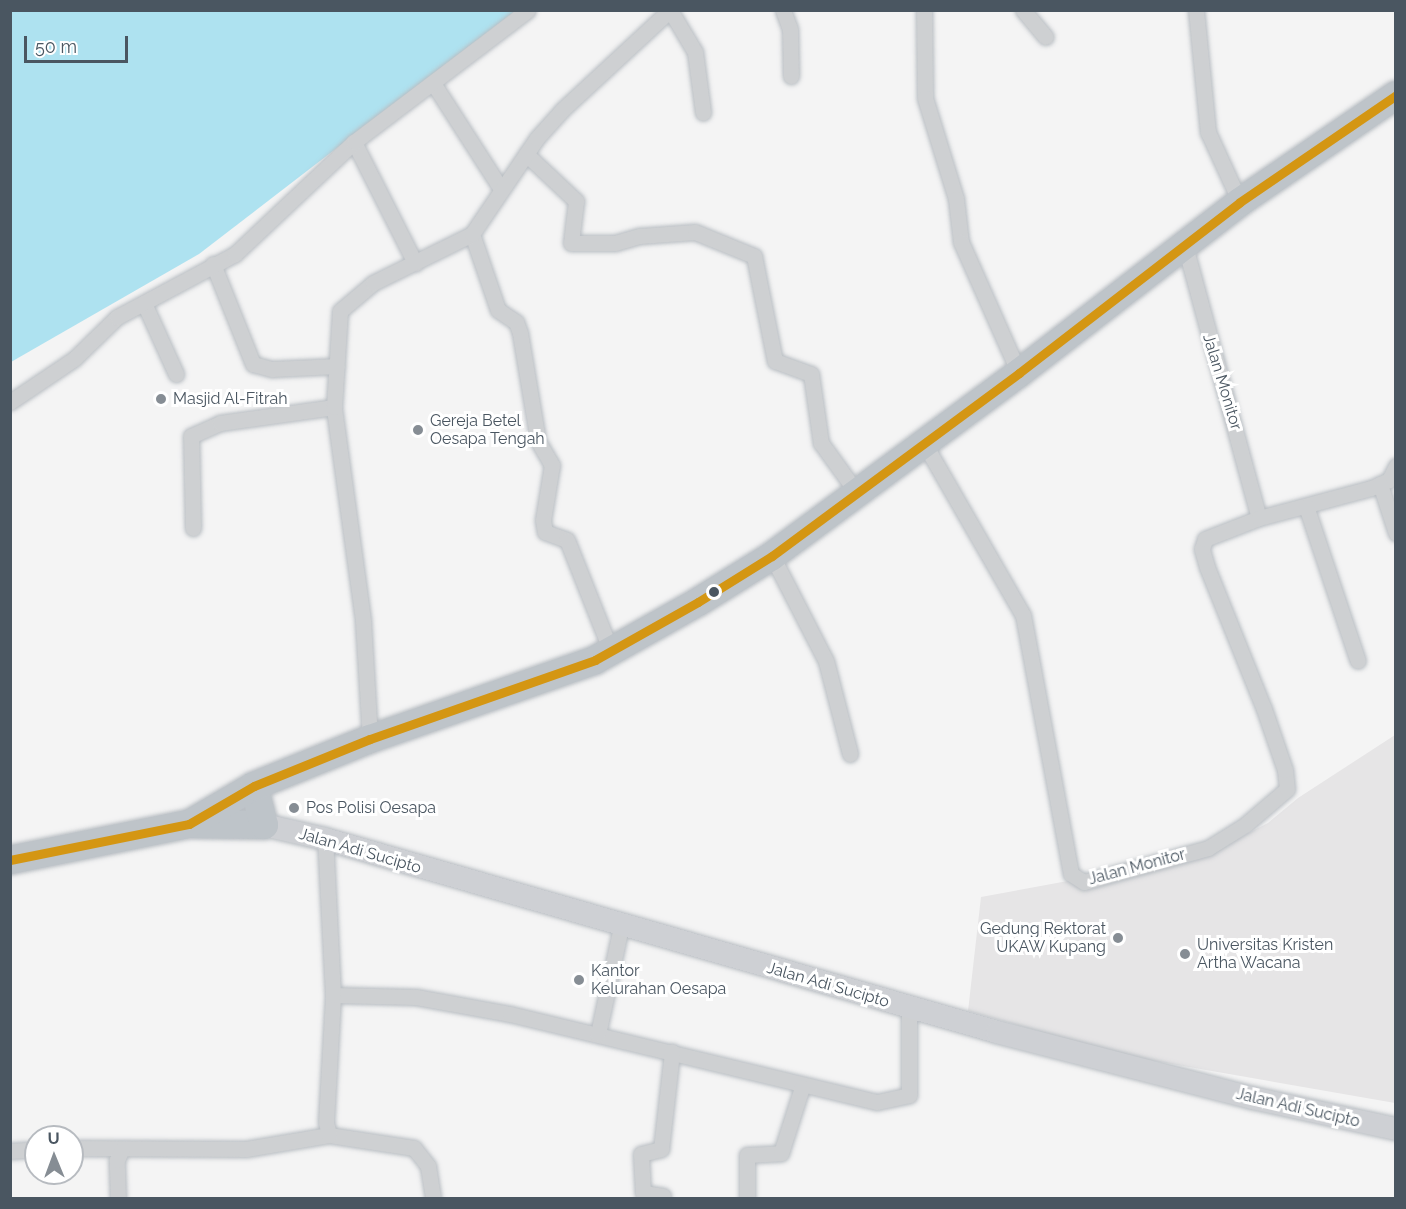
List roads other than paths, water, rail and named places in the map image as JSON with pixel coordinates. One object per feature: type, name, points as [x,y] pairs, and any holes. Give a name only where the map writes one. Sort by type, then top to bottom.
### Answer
[{"type":"highway","points":[[189,825],[254,786],[370,739],[611,651],[772,556],[1019,373],[1240,202],[1395,95]]},
{"type":"highway","points":[[10,860],[189,825],[264,825],[254,786]]},
{"type":"main road","name":"Jalan Adi Sucipto","points":[[264,825],[325,839],[621,927],[909,1008],[1253,1098],[1395,1129]]},
{"type":"street","points":[[10,402],[74,359],[117,317],[247,244],[354,142],[417,91],[433,83],[528,10]]},
{"type":"street","points":[[370,739],[363,620],[334,407],[337,366],[336,334],[340,311],[362,289],[472,234],[526,154],[562,110],[670,10],[695,52],[703,112]]},
{"type":"street","points":[[783,10],[790,29],[791,76]]},
{"type":"street","points":[[924,10],[925,98],[956,199],[961,242],[1019,373]]},
{"type":"street","points":[[1023,10],[1046,37]]},
{"type":"street","points":[[1196,10],[1208,132],[1240,202]]},
{"type":"street","points":[[433,83],[501,189]]},
{"type":"street","points":[[354,142],[415,263]]},
{"type":"street","points":[[526,154],[576,201],[571,243],[615,243],[640,236],[695,232],[754,256],[775,361],[811,375],[821,443],[857,493]]},
{"type":"street","points":[[472,234],[498,310],[516,322],[520,333],[538,441],[552,465],[543,520],[545,532],[567,540],[611,651]]},
{"type":"street","name":"Jalan Monitor","points":[[1185,246],[1259,518]]},
{"type":"street","points":[[213,264],[252,364],[272,369],[337,366]]},
{"type":"street","points":[[144,303],[176,374]]},
{"type":"street","points":[[193,528],[191,436],[220,423],[334,407]]},
{"type":"street","name":"Jalan Monitor","points":[[924,443],[1023,615],[1071,874],[1078,881],[1094,880],[1208,848],[1245,825],[1287,789],[1286,770],[1202,549],[1205,539],[1259,518],[1380,484]]},
{"type":"street","points":[[1395,466],[1389,480],[1380,484],[1395,533]]},
{"type":"street","points":[[1306,506],[1358,661]]},
{"type":"street","points":[[772,556],[799,602],[826,661],[850,754]]},
{"type":"street","points":[[325,839],[333,995],[326,1122],[329,1135]]},
{"type":"street","points":[[598,1034],[621,927]]},
{"type":"street","points":[[333,995],[416,998],[598,1034],[802,1087],[876,1102],[906,1098],[910,1093],[909,1008]]},
{"type":"street","points":[[663,1196],[643,1193],[641,1154],[658,1152],[664,1140],[672,1052]]},
{"type":"street","points":[[747,1198],[747,1155],[781,1153],[802,1087]]},
{"type":"street","points":[[84,1148],[246,1149],[329,1135],[414,1148],[428,1166],[433,1198]]},
{"type":"street","points":[[118,1198],[117,1160],[122,1149]]},
{"type":"water","points":[[11,11],[515,11],[199,254],[11,362]]},
{"type":"place","name":"Masjid Al-Fitrah","points":[[161,399]]},
{"type":"place","name":"Gereja Betel Oesapa Tengah","points":[[418,430]]},
{"type":"place","name":"Pos Polisi Oesapa","points":[[294,808]]},
{"type":"place","name":"Gedung Rektorat UKAW Kupang","points":[[1118,938]]},
{"type":"place","name":"Universitas Kristen Artha Wacana","points":[[1185,954]]},
{"type":"place","name":"Kantor Kelurahan Oesapa","points":[[579,980]]}]
